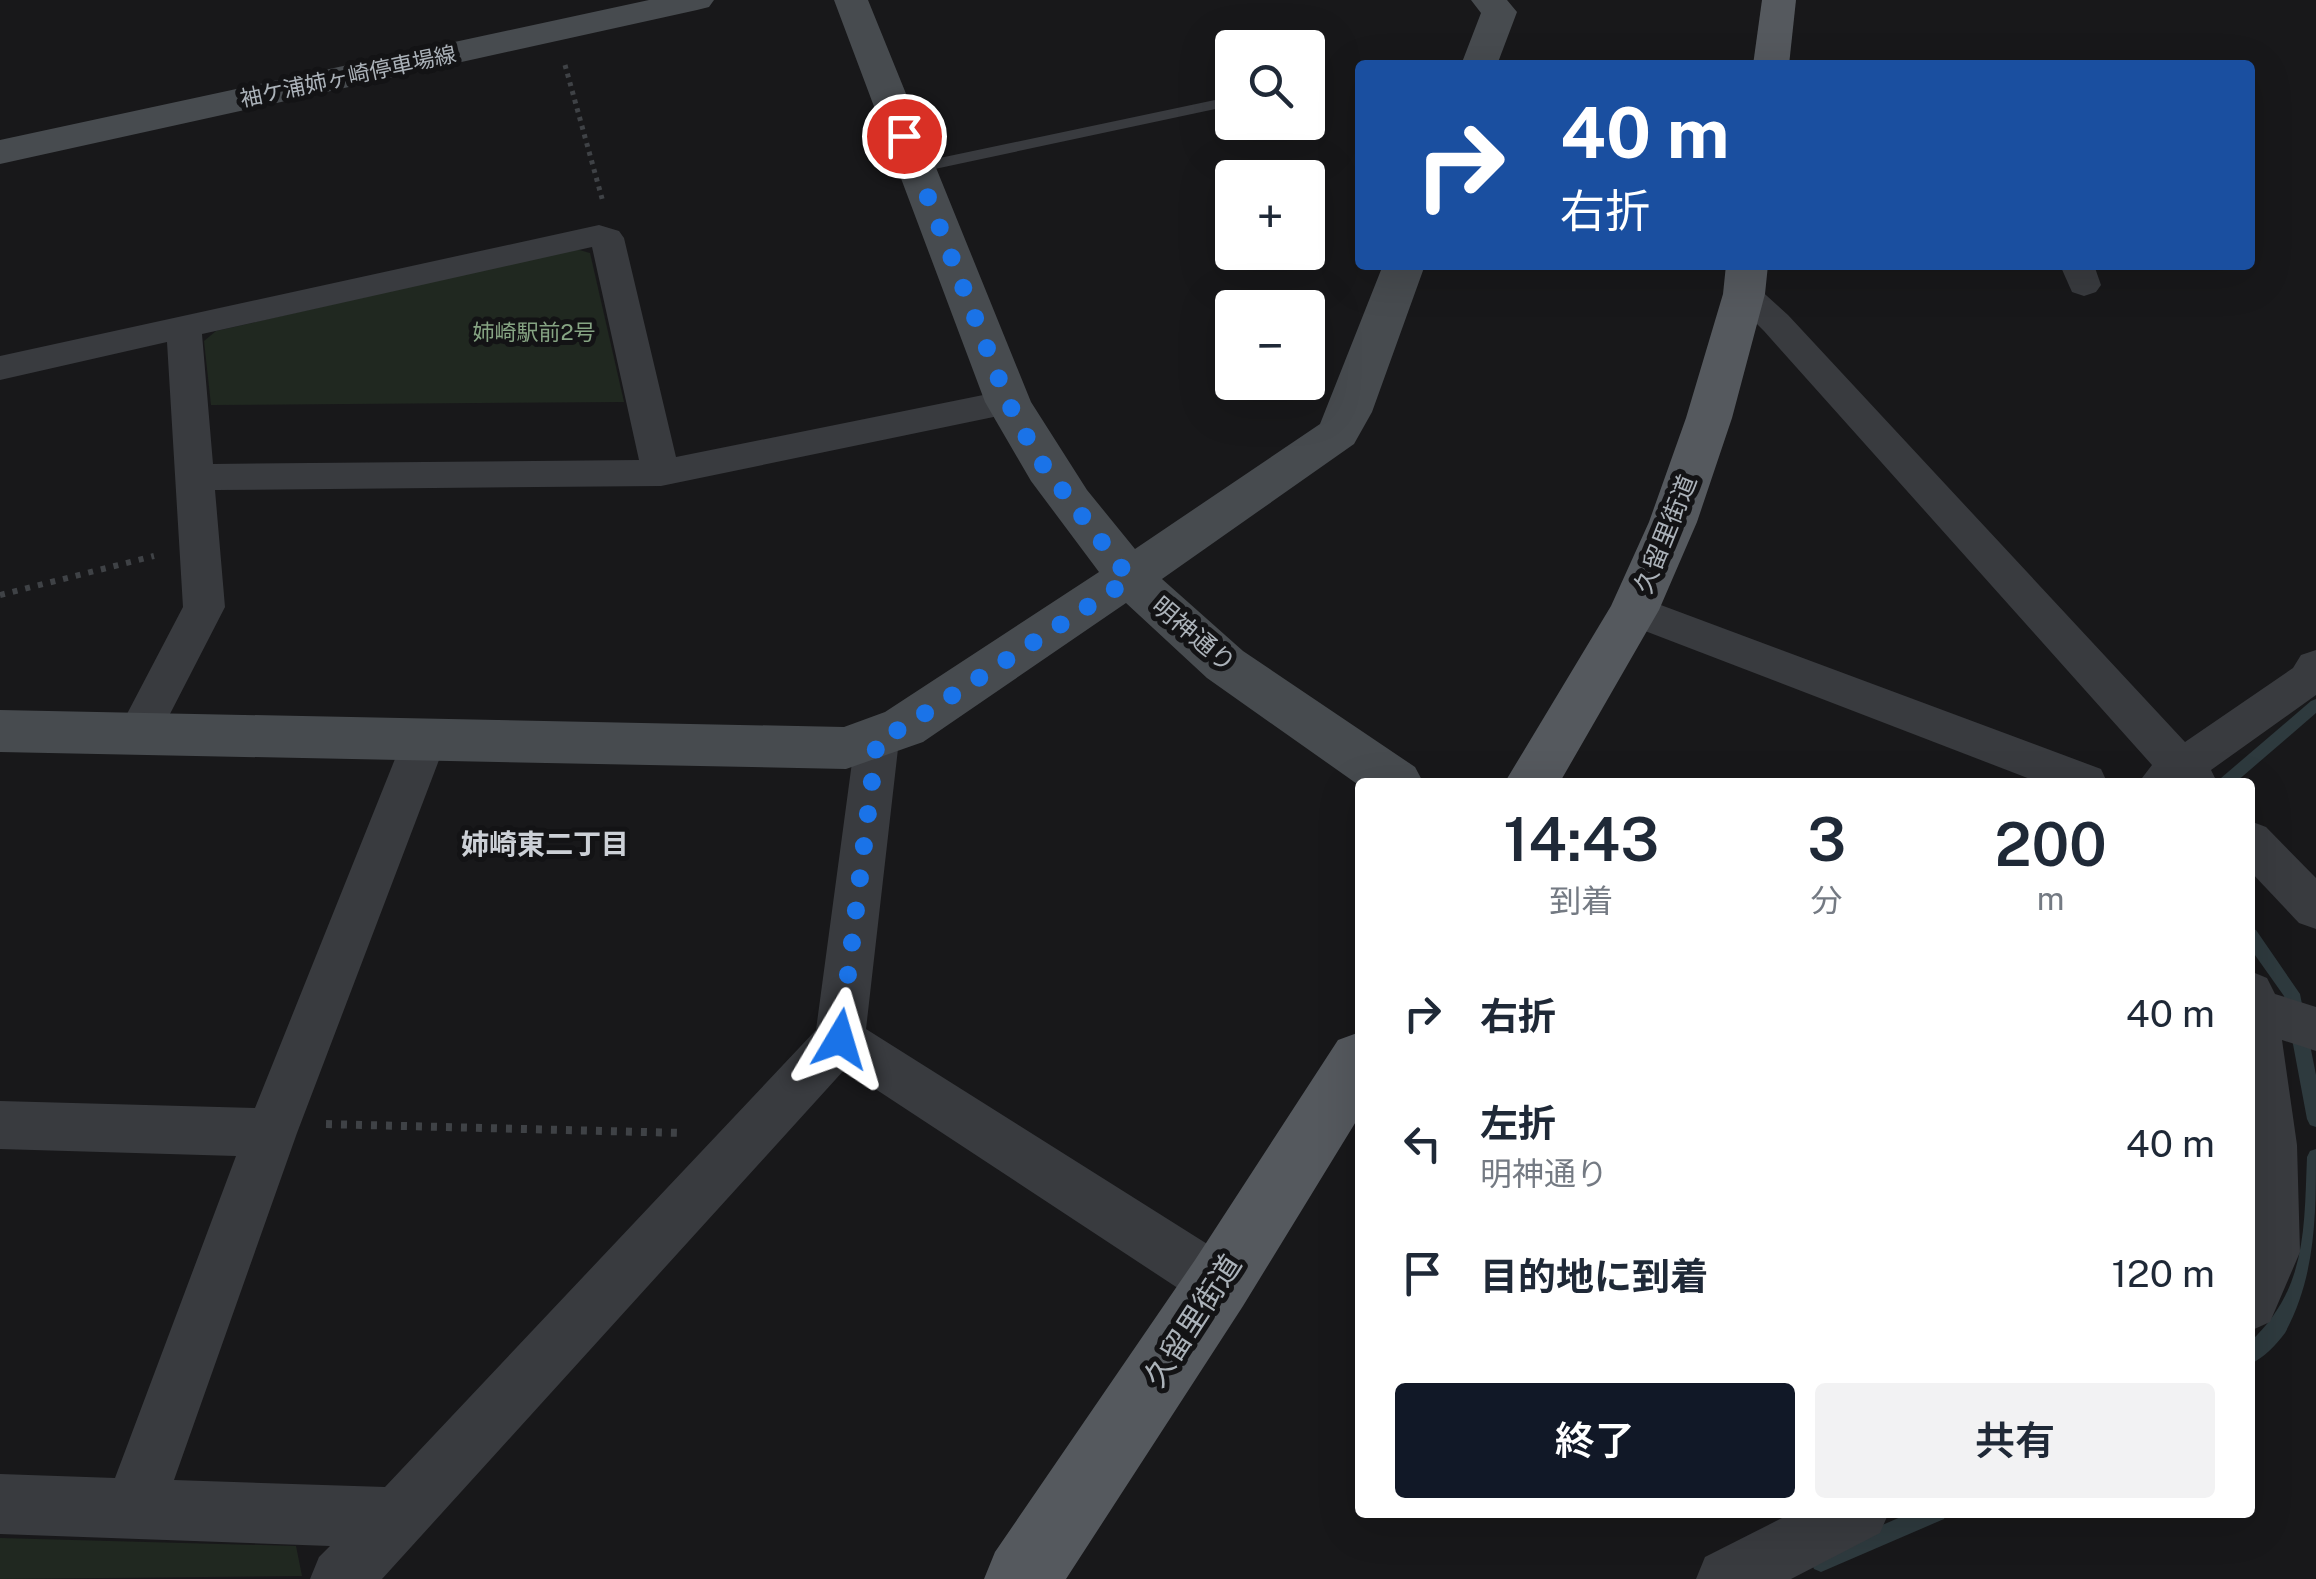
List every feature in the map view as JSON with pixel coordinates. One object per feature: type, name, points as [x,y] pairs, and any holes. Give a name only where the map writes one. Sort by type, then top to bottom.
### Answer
[{"type":"main road","points":[[1772,60],[1779,0]]},
{"type":"main road","name":"久留里街道","points":[[1534,778],[1634,610],[1674,522],[1709,418],[1746,280]]},
{"type":"main road","name":"久留里街道","points":[[1022,1579],[1220,1283],[1355,1068]]},
{"type":"street","name":"袖ケ浦姉ヶ崎停車場線","points":[[0,152],[697,0]]},
{"type":"street","name":"明神通り","points":[[850,0],[1008,402],[1038,458],[1130,579],[1204,648],[1390,778]]},
{"type":"street","points":[[1482,60],[1499,12],[1488,0]]},
{"type":"street","points":[[0,368],[582,236],[607,238],[661,473]]},
{"type":"street","points":[[0,731],[846,748],[877,740],[904,727],[1130,579],[1320,449],[1338,432],[1350,412],[1402,270]]},
{"type":"street","points":[[1746,280],[1776,323],[2179,778],[2308,679],[2316,666]]},
{"type":"street","points":[[139,732],[204,607],[184,328]]},
{"type":"street","points":[[193,477],[661,473],[1008,402]]},
{"type":"street","points":[[1634,610],[2075,778]]},
{"type":"street","points":[[134,1507],[272,1128],[425,739]]},
{"type":"street","points":[[341,1579],[840,1039],[877,740]]},
{"type":"street","points":[[2255,845],[2316,909]]},
{"type":"street","points":[[2255,1004],[2316,1030]]},
{"type":"street","points":[[2255,1025],[2271,1145],[2273,1252],[2255,1291]]},
{"type":"street","points":[[840,1039],[1220,1283]]},
{"type":"street","points":[[0,1125],[272,1128]]},
{"type":"street","points":[[0,1504],[398,1518]]},
{"type":"street","points":[[1727,1579],[1847,1518]]},
{"type":"lane","points":[[916,168],[1215,105]]},
{"type":"path","points":[[561,50],[608,220],[607,238]]},
{"type":"path","points":[[0,595],[198,545]]},
{"type":"path","points":[[272,1128],[751,1135]]},
{"type":"green space","name":"姉崎駅前2号","points":[[576,249],[590,253],[624,402],[211,405],[204,341],[216,331]]},
{"type":"green space","points":[[0,1538],[296,1546],[302,1576],[0,1579]]},
{"type":"waterway","points":[[2231,778],[2316,705]]},
{"type":"waterway","points":[[2255,942],[2292,994],[2316,1119]]},
{"type":"waterway","points":[[2255,1350],[2272,1335],[2299,1290],[2311,1241],[2316,1157]]},
{"type":"waterway","points":[[1821,1562],[1923,1518]]},
{"type":"district","name":"姉崎東二丁目","points":[[545,844]]},
{"type":"route","points":[[840,1039],[877,740],[904,727],[1130,579],[1038,458],[1008,402],[904,136]]}]
